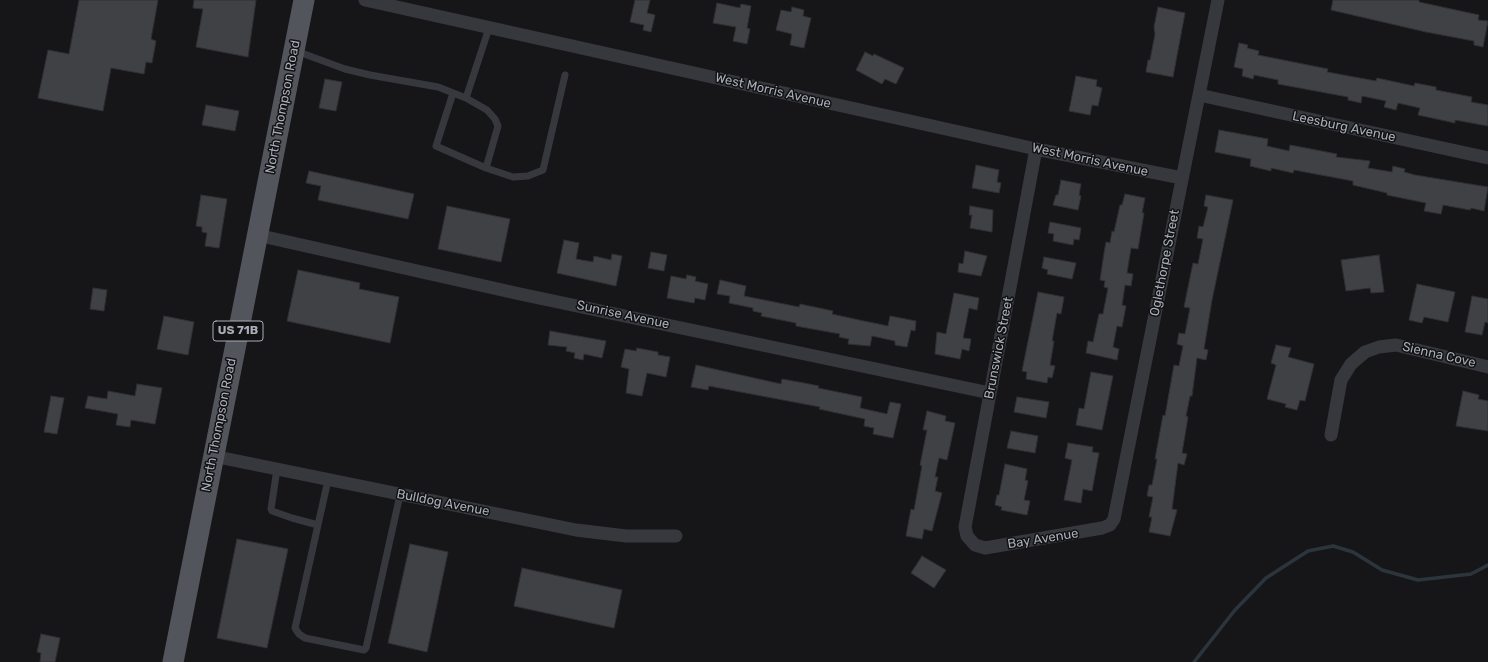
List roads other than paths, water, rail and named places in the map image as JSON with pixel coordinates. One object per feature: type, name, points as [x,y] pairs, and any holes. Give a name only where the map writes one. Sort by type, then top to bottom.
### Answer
[{"type":"main road","name":"North Thompson Road","points":[[172,662],[304,0]]},
{"type":"street","name":"West Morris Avenue","points":[[365,0],[1036,149],[1182,178]]},
{"type":"street","name":"Oglethorpe Street","points":[[1110,525],[1114,519],[1116,511],[1218,0]]},
{"type":"street","name":"Leesburg Avenue","points":[[1199,95],[1488,158]]},
{"type":"street","name":"Brunswick Street","points":[[975,545],[967,536],[965,527],[1036,149]]},
{"type":"street","name":"Sunrise Avenue","points":[[257,234],[520,294],[990,393]]},
{"type":"street","name":"Sienna Cove","points":[[1331,435],[1341,380],[1351,364],[1365,352],[1379,347],[1396,345],[1488,367]]},
{"type":"street","name":"Bulldog Avenue","points":[[213,456],[595,533],[626,536],[676,536]]},
{"type":"street","name":"Bay Avenue","points":[[975,545],[985,548],[1093,530],[1110,525]]},
{"type":"lane","points":[[466,98],[489,28]]},
{"type":"lane","points":[[294,51],[345,69],[438,87],[466,98],[487,110],[495,119],[498,126],[486,168]]},
{"type":"lane","points":[[453,93],[436,146],[486,168],[513,177],[528,176],[543,170],[565,75]]},
{"type":"lane","points":[[277,470],[272,511],[318,525]]},
{"type":"lane","points":[[328,480],[295,628],[298,634],[305,638],[364,650],[366,648],[400,494]]},
{"type":"waterway","points":[[1194,662],[1235,610],[1266,578],[1308,551],[1333,546],[1353,552],[1382,570],[1418,580],[1471,574],[1488,565]]}]
